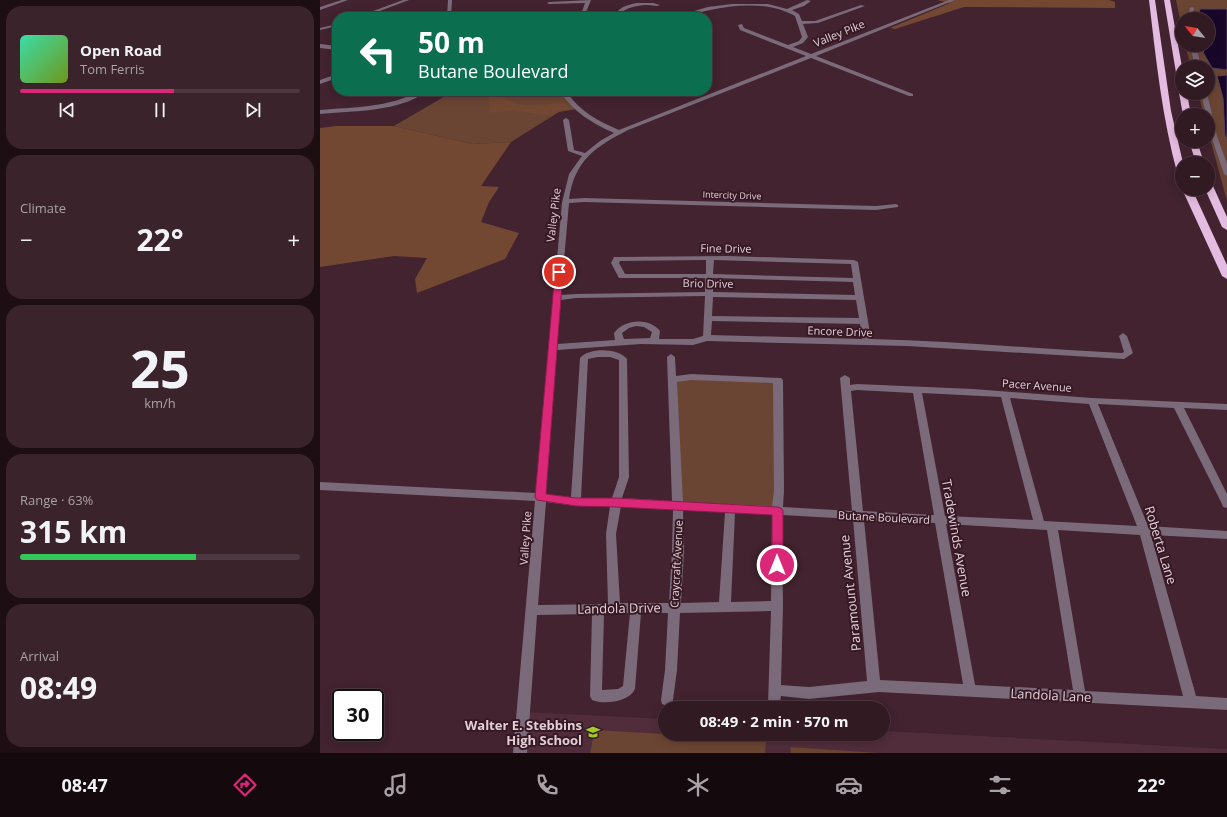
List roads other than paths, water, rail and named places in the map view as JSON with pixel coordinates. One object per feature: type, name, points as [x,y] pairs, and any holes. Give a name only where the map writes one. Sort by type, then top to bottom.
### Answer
[{"type":"highway","points":[[1152,0],[1167,114],[1176,156]]},
{"type":"highway","points":[[1167,0],[1178,60]]},
{"type":"highway","points":[[1189,196],[1227,276]]},
{"type":"highway","points":[[1213,196],[1227,228]]},
{"type":"street","points":[[320,9],[344,0]]},
{"type":"street","points":[[373,12],[407,0]]},
{"type":"street","points":[[449,12],[450,0]]},
{"type":"street","name":"Valley Pike","points":[[712,95],[953,0]]},
{"type":"street","points":[[549,2],[589,1],[584,12]]},
{"type":"street","points":[[788,10],[809,1]]},
{"type":"street","points":[[618,12],[630,6],[644,4],[658,5]]},
{"type":"street","points":[[696,12],[725,6],[764,5],[788,10],[796,15],[805,37],[801,42],[788,47]]},
{"type":"street","points":[[800,23],[816,22],[863,6]]},
{"type":"street","points":[[1191,12],[1192,8]]},
{"type":"street","points":[[740,25],[742,29],[912,95]]},
{"type":"street","points":[[320,29],[332,26]]},
{"type":"street","points":[[320,46],[332,47]]},
{"type":"street","points":[[320,82],[332,78]]},
{"type":"street","points":[[320,112],[394,103],[414,96]]},
{"type":"street","points":[[567,96],[576,109],[595,121],[618,132]]},
{"type":"street","name":"Valley Pike","points":[[520,753],[557,298],[566,201],[572,175],[586,155],[618,132],[708,96]]},
{"type":"street","points":[[1206,100],[1214,136],[1227,174]]},
{"type":"street","points":[[566,120],[571,151],[586,155]]},
{"type":"street","name":"Intercity Drive","points":[[566,201],[876,208],[896,206]]},
{"type":"street","points":[[707,338],[708,276],[710,258]]},
{"type":"street","name":"Fine Drive","points":[[708,276],[622,276],[615,265],[617,259],[710,258],[854,262],[856,280]]},
{"type":"street","points":[[708,276],[856,280],[868,343]]},
{"type":"street","name":"Brio Drive","points":[[557,298],[576,296],[708,294],[859,298]]},
{"type":"street","points":[[708,318],[864,321]]},
{"type":"street","points":[[620,342],[618,333],[620,329],[625,326],[637,324],[656,331],[654,341]]},
{"type":"street","name":"Encore Drive","points":[[553,347],[620,342],[693,342],[707,338],[907,343],[989,347],[1041,352],[1127,355],[1129,351],[1123,336]]},
{"type":"street","points":[[576,502],[584,358],[590,354],[618,355],[623,359],[624,477],[616,502],[611,534],[614,608]]},
{"type":"street","name":"Craycraft Avenue","points":[[667,700],[678,551],[673,379],[671,357]]},
{"type":"street","points":[[673,379],[691,377],[778,380],[780,439],[777,511],[777,606],[774,701]]},
{"type":"street","name":"Paramount Avenue","points":[[844,378],[874,686]]},
{"type":"street","name":"Pacer Avenue","points":[[846,389],[857,387],[1092,401],[1227,407]]},
{"type":"street","name":"Tradewinds Avenue","points":[[917,390],[970,691]]},
{"type":"street","points":[[1005,395],[1040,525]]},
{"type":"street","name":"Roberta Lane","points":[[1092,401],[1144,531],[1191,702]]},
{"type":"street","points":[[1177,404],[1227,504]]},
{"type":"street","name":"Butane Boulevard","points":[[320,486],[540,497],[576,502],[616,502],[1227,535]]},
{"type":"street","points":[[725,606],[730,508]]},
{"type":"street","points":[[1052,526],[1080,697]]},
{"type":"street","name":"Landola Drive","points":[[532,610],[777,606]]},
{"type":"street","points":[[598,609],[596,696],[620,695],[629,689],[636,608]]},
{"type":"street","points":[[775,690],[821,693],[874,686]]},
{"type":"street","name":"Landola Lane","points":[[874,686],[1227,704]]},
{"type":"place","name":"Walter E. Stebbins High School","points":[[593,732]]}]
